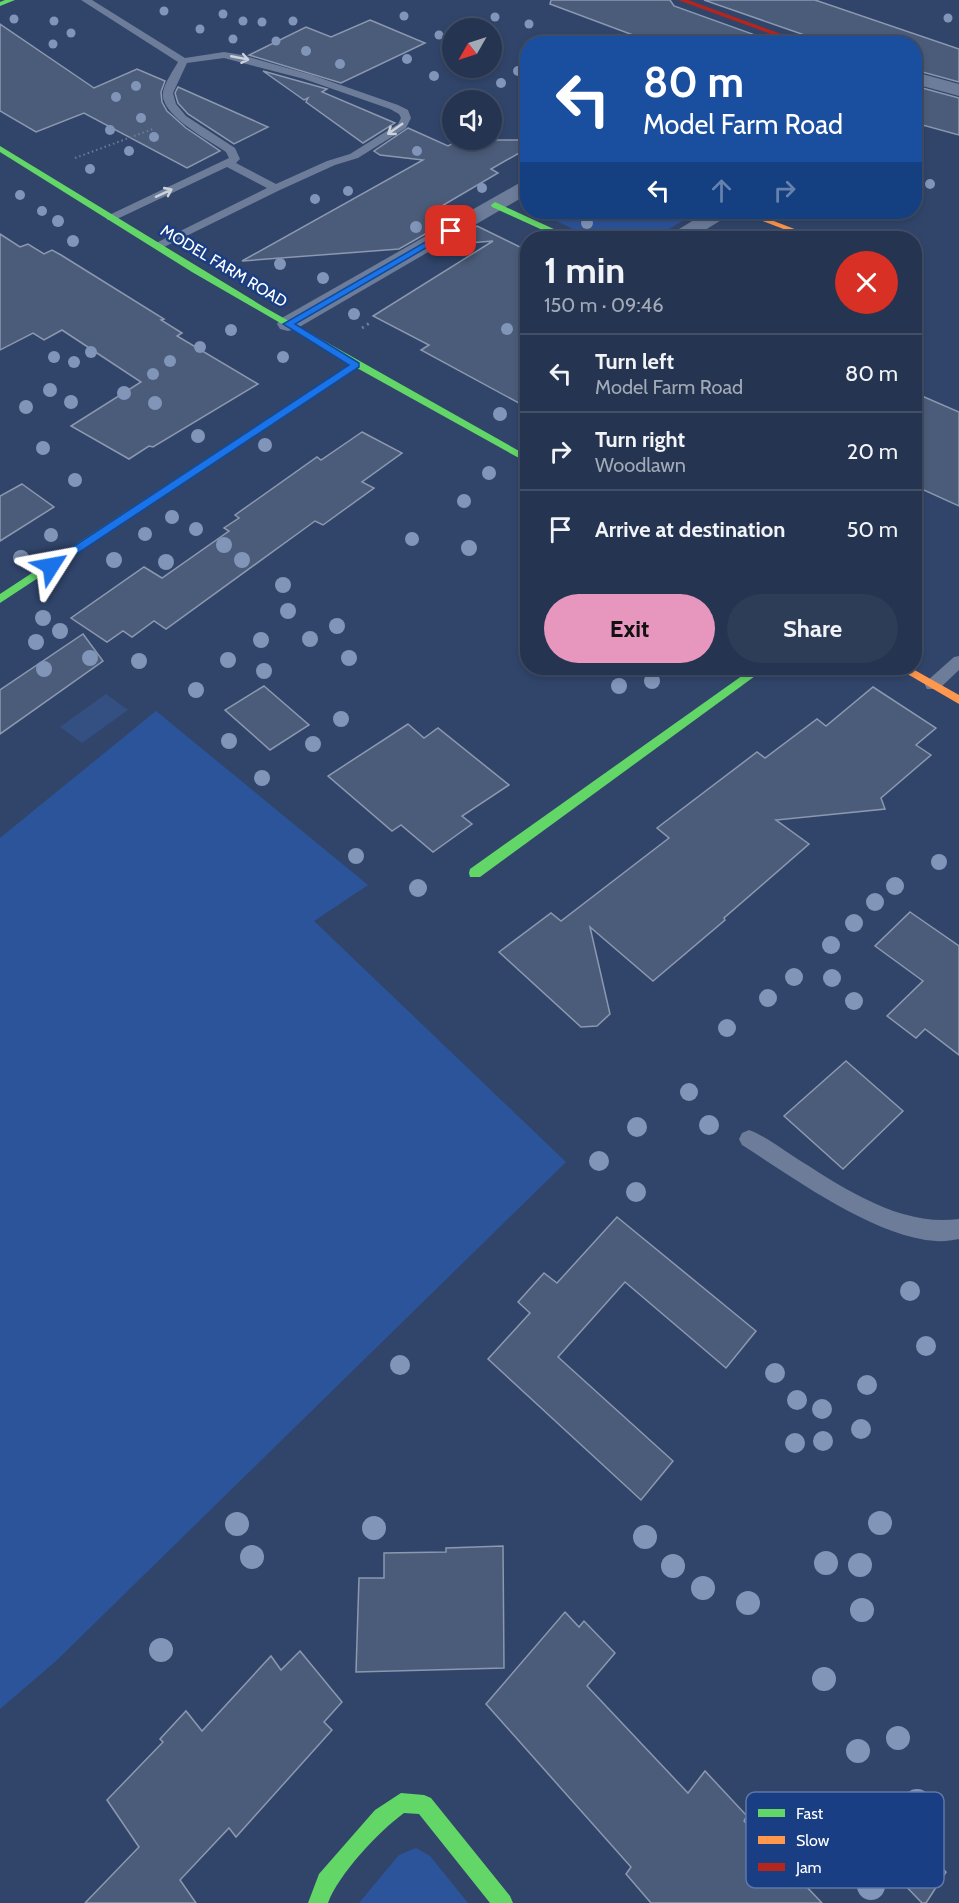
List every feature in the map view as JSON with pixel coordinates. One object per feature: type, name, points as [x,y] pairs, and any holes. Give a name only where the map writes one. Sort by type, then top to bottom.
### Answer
[{"type":"street","points":[[0,4],[12,0]]},
{"type":"street","points":[[681,0],[786,36]]},
{"type":"street","points":[[922,80],[959,90]]},
{"type":"street","name":"MODEL FARM ROAD","points":[[0,148],[111,218],[356,365],[520,456]]},
{"type":"street","points":[[288,324],[520,191]]},
{"type":"street","points":[[495,205],[520,217]]},
{"type":"street","points":[[525,219],[551,231]]},
{"type":"street","points":[[690,231],[709,219]]},
{"type":"street","points":[[762,219],[795,231]]},
{"type":"street","points":[[0,599],[356,365]]},
{"type":"street","points":[[475,873],[750,675]]},
{"type":"street","points":[[915,675],[959,700]]},
{"type":"street","points":[[318,1903],[326,1881],[381,1817],[401,1803],[424,1805],[503,1903]]},
{"type":"lane","points":[[86,0],[183,61],[224,55],[242,58],[319,80],[404,112],[405,122],[402,126],[354,156],[331,163],[276,188],[158,246]]},
{"type":"lane","points":[[111,218],[235,159],[231,150],[182,118],[171,105],[168,93],[183,61]]},
{"type":"lane","points":[[228,163],[276,188]]},
{"type":"lane","points":[[933,685],[959,661]]},
{"type":"lane","points":[[749,1139],[858,1205],[901,1224],[947,1233],[959,1228]]},
{"type":"path","points":[[38,172],[182,118]]},
{"type":"shaded area","points":[[552,219],[686,219],[665,231],[577,231]]},
{"type":"shaded area","points":[[106,694],[128,710],[82,743],[60,727]]},
{"type":"shaded area","points":[[156,711],[368,885],[314,921],[566,1162],[56,1661],[0,1709],[0,838]]},
{"type":"shaded area","points":[[416,1848],[430,1856],[468,1903],[359,1903],[399,1855]]},
{"type":"building","points":[[551,0],[670,0],[674,6],[758,36],[636,36],[550,4]]},
{"type":"building","points":[[704,0],[815,0],[921,36],[807,36]]},
{"type":"building","points":[[370,20],[425,43],[341,83],[249,55],[306,27],[331,37]]},
{"type":"building","points":[[0,24],[94,88],[137,69],[165,81],[161,92],[162,102],[167,111],[186,128],[220,151],[187,168],[84,113],[36,132],[0,111]]},
{"type":"building","points":[[922,36],[959,49],[959,82],[922,72]]},
{"type":"building","points":[[263,71],[327,89],[322,92],[395,123],[363,143],[306,102],[308,98],[304,100]]},
{"type":"building","points":[[178,87],[268,127],[234,144],[188,114],[178,103],[175,93]]},
{"type":"building","points":[[922,88],[959,98],[959,135],[922,125]]},
{"type":"building","points":[[408,128],[442,143],[442,150],[502,150],[502,140],[520,140],[520,153],[491,169],[498,173],[440,207],[457,216],[399,249],[242,261],[423,160],[380,155],[374,151]]},
{"type":"building","points":[[477,226],[520,247],[520,404],[421,350],[429,345],[373,316],[493,241],[445,245]]},
{"type":"building","points":[[0,234],[20,247],[28,244],[44,254],[52,250],[61,255],[164,319],[161,320],[182,333],[177,336],[258,384],[129,459],[71,426],[141,382],[62,330],[44,340],[33,333],[0,350]]},
{"type":"building","points":[[922,396],[959,412],[959,506],[922,489]]},
{"type":"building","points":[[362,432],[402,453],[362,482],[374,488],[323,525],[315,521],[166,629],[154,621],[132,637],[123,631],[107,642],[71,618],[144,567],[162,578],[229,531],[224,528],[239,518],[235,515],[317,457],[321,460]]},
{"type":"building","points":[[22,484],[54,507],[0,541],[0,496]]},
{"type":"building","points":[[83,634],[103,661],[0,734],[0,690]]},
{"type":"building","points":[[264,686],[309,725],[270,750],[225,710]]},
{"type":"building","points":[[873,687],[936,728],[916,745],[931,755],[881,798],[885,809],[776,820],[809,844],[653,981],[590,927],[610,1014],[597,1026],[581,1027],[499,952],[551,913],[561,921],[669,838],[657,828],[757,752],[765,758],[817,719],[826,726]]},
{"type":"building","points":[[408,724],[424,738],[438,728],[509,785],[462,816],[472,824],[433,852],[401,825],[392,831],[328,776]]},
{"type":"building","points":[[910,912],[959,946],[959,1055],[925,1029],[916,1038],[887,1016],[923,981],[875,946]]},
{"type":"building","points":[[846,1061],[903,1111],[843,1169],[784,1116]]},
{"type":"building","points":[[617,1217],[756,1331],[726,1368],[625,1282],[558,1357],[673,1461],[641,1500],[488,1359],[530,1313],[518,1302],[544,1273],[557,1283]]},
{"type":"building","points":[[503,1546],[504,1668],[356,1672],[359,1578],[384,1578],[384,1553],[446,1552],[446,1548]]},
{"type":"building","points":[[565,1612],[579,1627],[584,1621],[615,1653],[587,1686],[688,1793],[705,1771],[746,1815],[744,1821],[746,1823],[746,1888],[808,1888],[822,1903],[651,1903],[626,1874],[631,1867],[486,1704]]},
{"type":"building","points":[[300,1651],[342,1702],[324,1722],[332,1730],[236,1837],[229,1828],[180,1880],[196,1903],[85,1903],[139,1847],[107,1800],[163,1742],[160,1739],[186,1711],[202,1731],[271,1656],[281,1670]]},
{"type":"building","points":[[908,1888],[936,1888],[926,1903],[922,1903]]},
{"type":"traffic: fast","points":[[0,4],[12,0]]},
{"type":"traffic: fast","points":[[0,148],[64,190],[261,309],[520,456]]},
{"type":"traffic: fast","points":[[495,205],[520,217]]},
{"type":"traffic: fast","points":[[525,219],[551,231]]},
{"type":"traffic: fast","points":[[0,599],[356,365]]},
{"type":"traffic: fast","points":[[475,873],[750,675]]},
{"type":"traffic: fast","points":[[318,1903],[326,1881],[382,1817],[401,1803],[424,1805],[503,1903]]},
{"type":"traffic: slow","points":[[762,219],[795,231]]},
{"type":"traffic: slow","points":[[915,675],[959,700]]},
{"type":"traffic: jam","points":[[681,0],[783,36]]},
{"type":"route","points":[[51,566],[356,365],[288,324],[451,231]]}]
